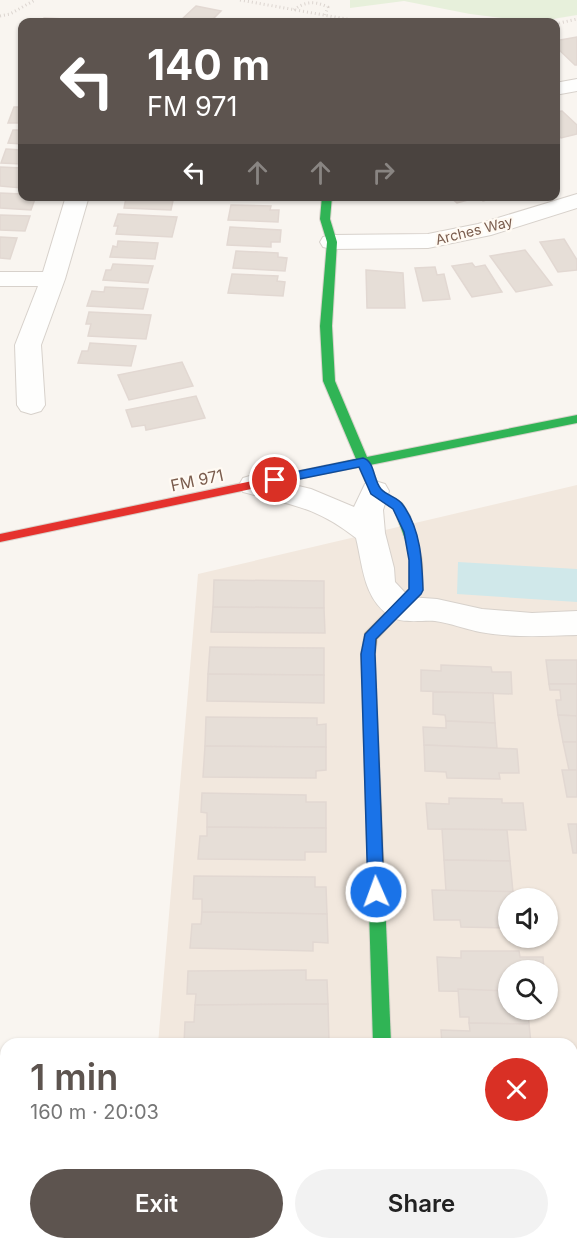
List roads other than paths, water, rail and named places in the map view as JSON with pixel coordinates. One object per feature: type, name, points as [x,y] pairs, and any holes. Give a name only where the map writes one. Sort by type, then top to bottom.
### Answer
[{"type":"street","points":[[560,88],[577,85]]},
{"type":"street","points":[[31,405],[28,345],[53,279],[76,201]]},
{"type":"street","points":[[327,201],[325,219],[333,242],[326,326],[328,381],[375,491],[398,506],[410,532],[416,560],[416,590],[401,608],[384,620],[370,637],[368,654],[382,1038]]},
{"type":"street","name":"Arches Way","points":[[333,242],[428,242],[483,230],[577,201]]},
{"type":"street","points":[[0,279],[53,279]]},
{"type":"street","name":"FM 971","points":[[0,538],[577,419]]},
{"type":"street","points":[[253,485],[311,497],[340,511],[370,533]]},
{"type":"street","points":[[375,491],[368,510],[380,585],[401,608],[437,610],[482,621],[532,625],[577,623]]},
{"type":"water","points":[[458,562],[577,569],[577,602],[457,594]]}]
